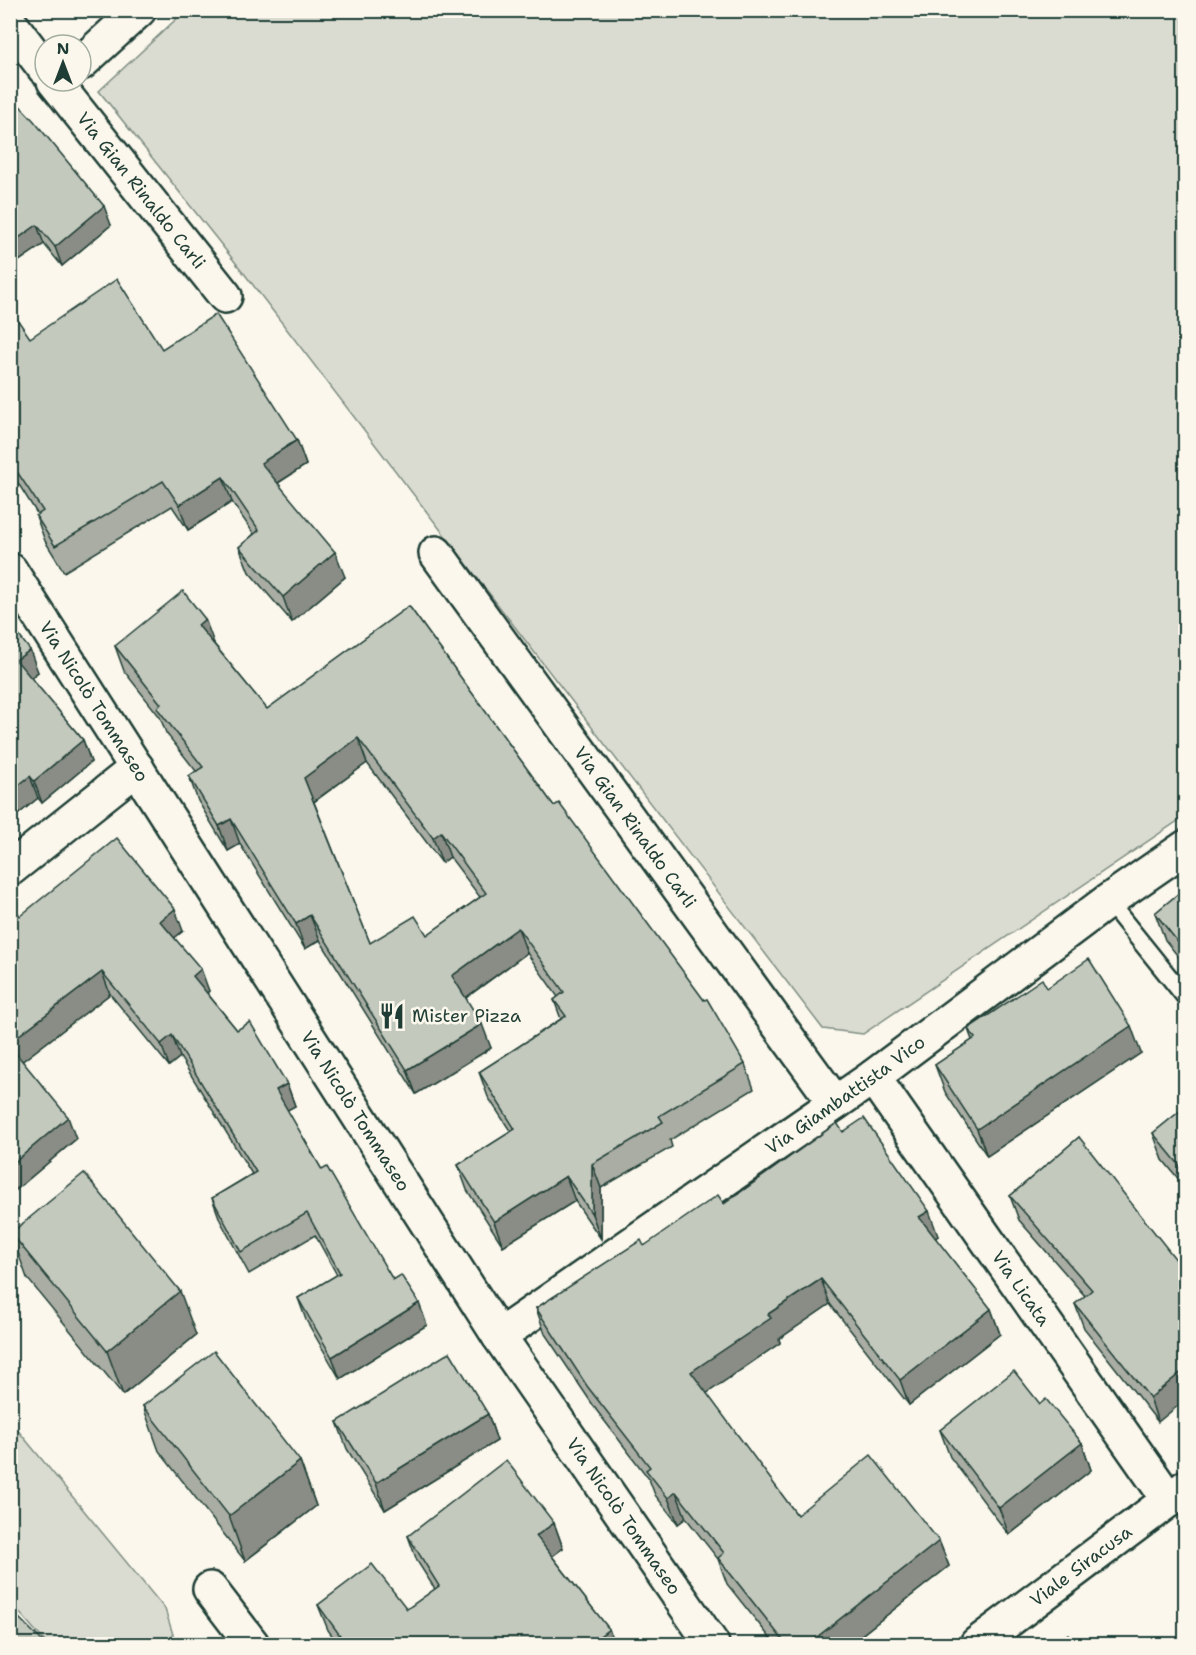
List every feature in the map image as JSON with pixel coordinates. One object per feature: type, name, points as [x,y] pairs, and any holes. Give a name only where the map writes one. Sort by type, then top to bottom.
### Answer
[{"type":"street","points":[[93,52],[139,10]]},
{"type":"street","name":"Via Gian Rinaldo Carli","points":[[10,23],[33,52]]},
{"type":"street","name":"Via Gian Rinaldo Carli","points":[[65,93],[225,296]]},
{"type":"street","name":"Via Gian Rinaldo Carli","points":[[436,553],[835,1103]]},
{"type":"street","name":"Via Nicolò Tommaseo","points":[[10,570],[500,1336],[712,1644]]},
{"type":"street","points":[[10,868],[137,768]]},
{"type":"street","name":"Via Giambattista Vico","points":[[500,1336],[873,1077],[1108,901],[1185,847]]},
{"type":"street","name":"Via Licata","points":[[873,1077],[1177,1494]]},
{"type":"street","name":"Viale Siracusa","points":[[977,1644],[1177,1494]]},
{"type":"street","points":[[210,1589],[252,1644]]},
{"type":"lane","points":[[1108,901],[1185,998]]},
{"type":"shaded area","points":[[186,10],[1185,11],[1185,816],[863,1034],[823,1029],[243,272],[99,91]]},
{"type":"shaded area","points":[[11,1422],[165,1609],[176,1644],[47,1644],[11,1603]]},
{"type":"building","points":[[10,95],[104,206],[55,247],[37,225],[10,244]]},
{"type":"building","points":[[117,279],[162,349],[216,314],[297,440],[261,463],[335,552],[283,597],[239,547],[259,530],[223,477],[179,505],[163,481],[55,546],[36,516],[43,511],[10,461],[10,319],[15,316],[30,338]]},
{"type":"building","points":[[183,591],[205,619],[198,625],[267,709],[409,606],[554,806],[559,803],[704,1000],[707,999],[745,1064],[659,1116],[663,1122],[592,1164],[592,1214],[566,1176],[494,1222],[458,1165],[515,1129],[479,1072],[566,1016],[554,1000],[564,992],[518,928],[452,976],[482,1024],[407,1070],[310,915],[296,924],[231,819],[219,826],[189,776],[203,767],[157,708],[161,704],[115,646]],"holes":[[[358,738],[433,838],[441,832],[486,893],[427,935],[415,916],[370,943],[304,778]]]},
{"type":"building","points":[[10,624],[30,650],[16,660],[83,740],[34,781],[30,776],[10,792]]},
{"type":"building","points":[[117,838],[175,909],[160,921],[201,969],[193,976],[237,1030],[250,1022],[287,1084],[276,1090],[322,1170],[327,1167],[393,1280],[401,1275],[419,1303],[332,1357],[298,1298],[340,1273],[307,1213],[241,1252],[212,1198],[256,1172],[172,1035],[161,1044],[102,972],[10,1042],[10,919],[18,913],[20,916]]},
{"type":"building","points":[[1185,888],[1185,951],[1155,913]]},
{"type":"building","points":[[1089,959],[1131,1026],[977,1129],[935,1065],[975,1038],[968,1029],[1042,979],[1047,988]]},
{"type":"building","points":[[10,1046],[68,1117],[10,1166]]},
{"type":"building","points":[[1185,1107],[1185,1172],[1153,1133]]},
{"type":"building","points":[[864,1118],[929,1211],[919,1217],[991,1309],[900,1380],[821,1279],[768,1314],[771,1318],[691,1372],[797,1515],[871,1455],[939,1541],[808,1644],[786,1644],[718,1558],[724,1553],[676,1492],[668,1498],[646,1470],[650,1467],[587,1386],[536,1308],[641,1240],[644,1246],[718,1195],[724,1204],[837,1123],[843,1132]]},
{"type":"building","points":[[1079,1137],[1185,1271],[1185,1369],[1150,1398],[1075,1304],[1092,1290],[1010,1196]]},
{"type":"building","points":[[84,1173],[180,1291],[107,1351],[11,1233]]},
{"type":"building","points":[[214,1351],[300,1461],[229,1516],[143,1406]]},
{"type":"building","points":[[450,1352],[488,1414],[376,1483],[337,1422]]},
{"type":"building","points":[[1014,1371],[1040,1404],[1046,1399],[1082,1443],[999,1508],[940,1430]]},
{"type":"building","points":[[506,1460],[554,1523],[536,1536],[609,1629],[589,1644],[397,1644],[395,1642],[355,1644],[350,1637],[344,1641],[318,1605],[372,1564],[407,1609],[439,1586],[408,1536]]},
{"type":"building","points":[[10,1609],[45,1644],[10,1644]]},
{"type":"building","points":[[1068,1634],[1076,1644],[1055,1644]]},
{"type":"place","name":"Mister Pizza","points":[[392,1016]]}]
